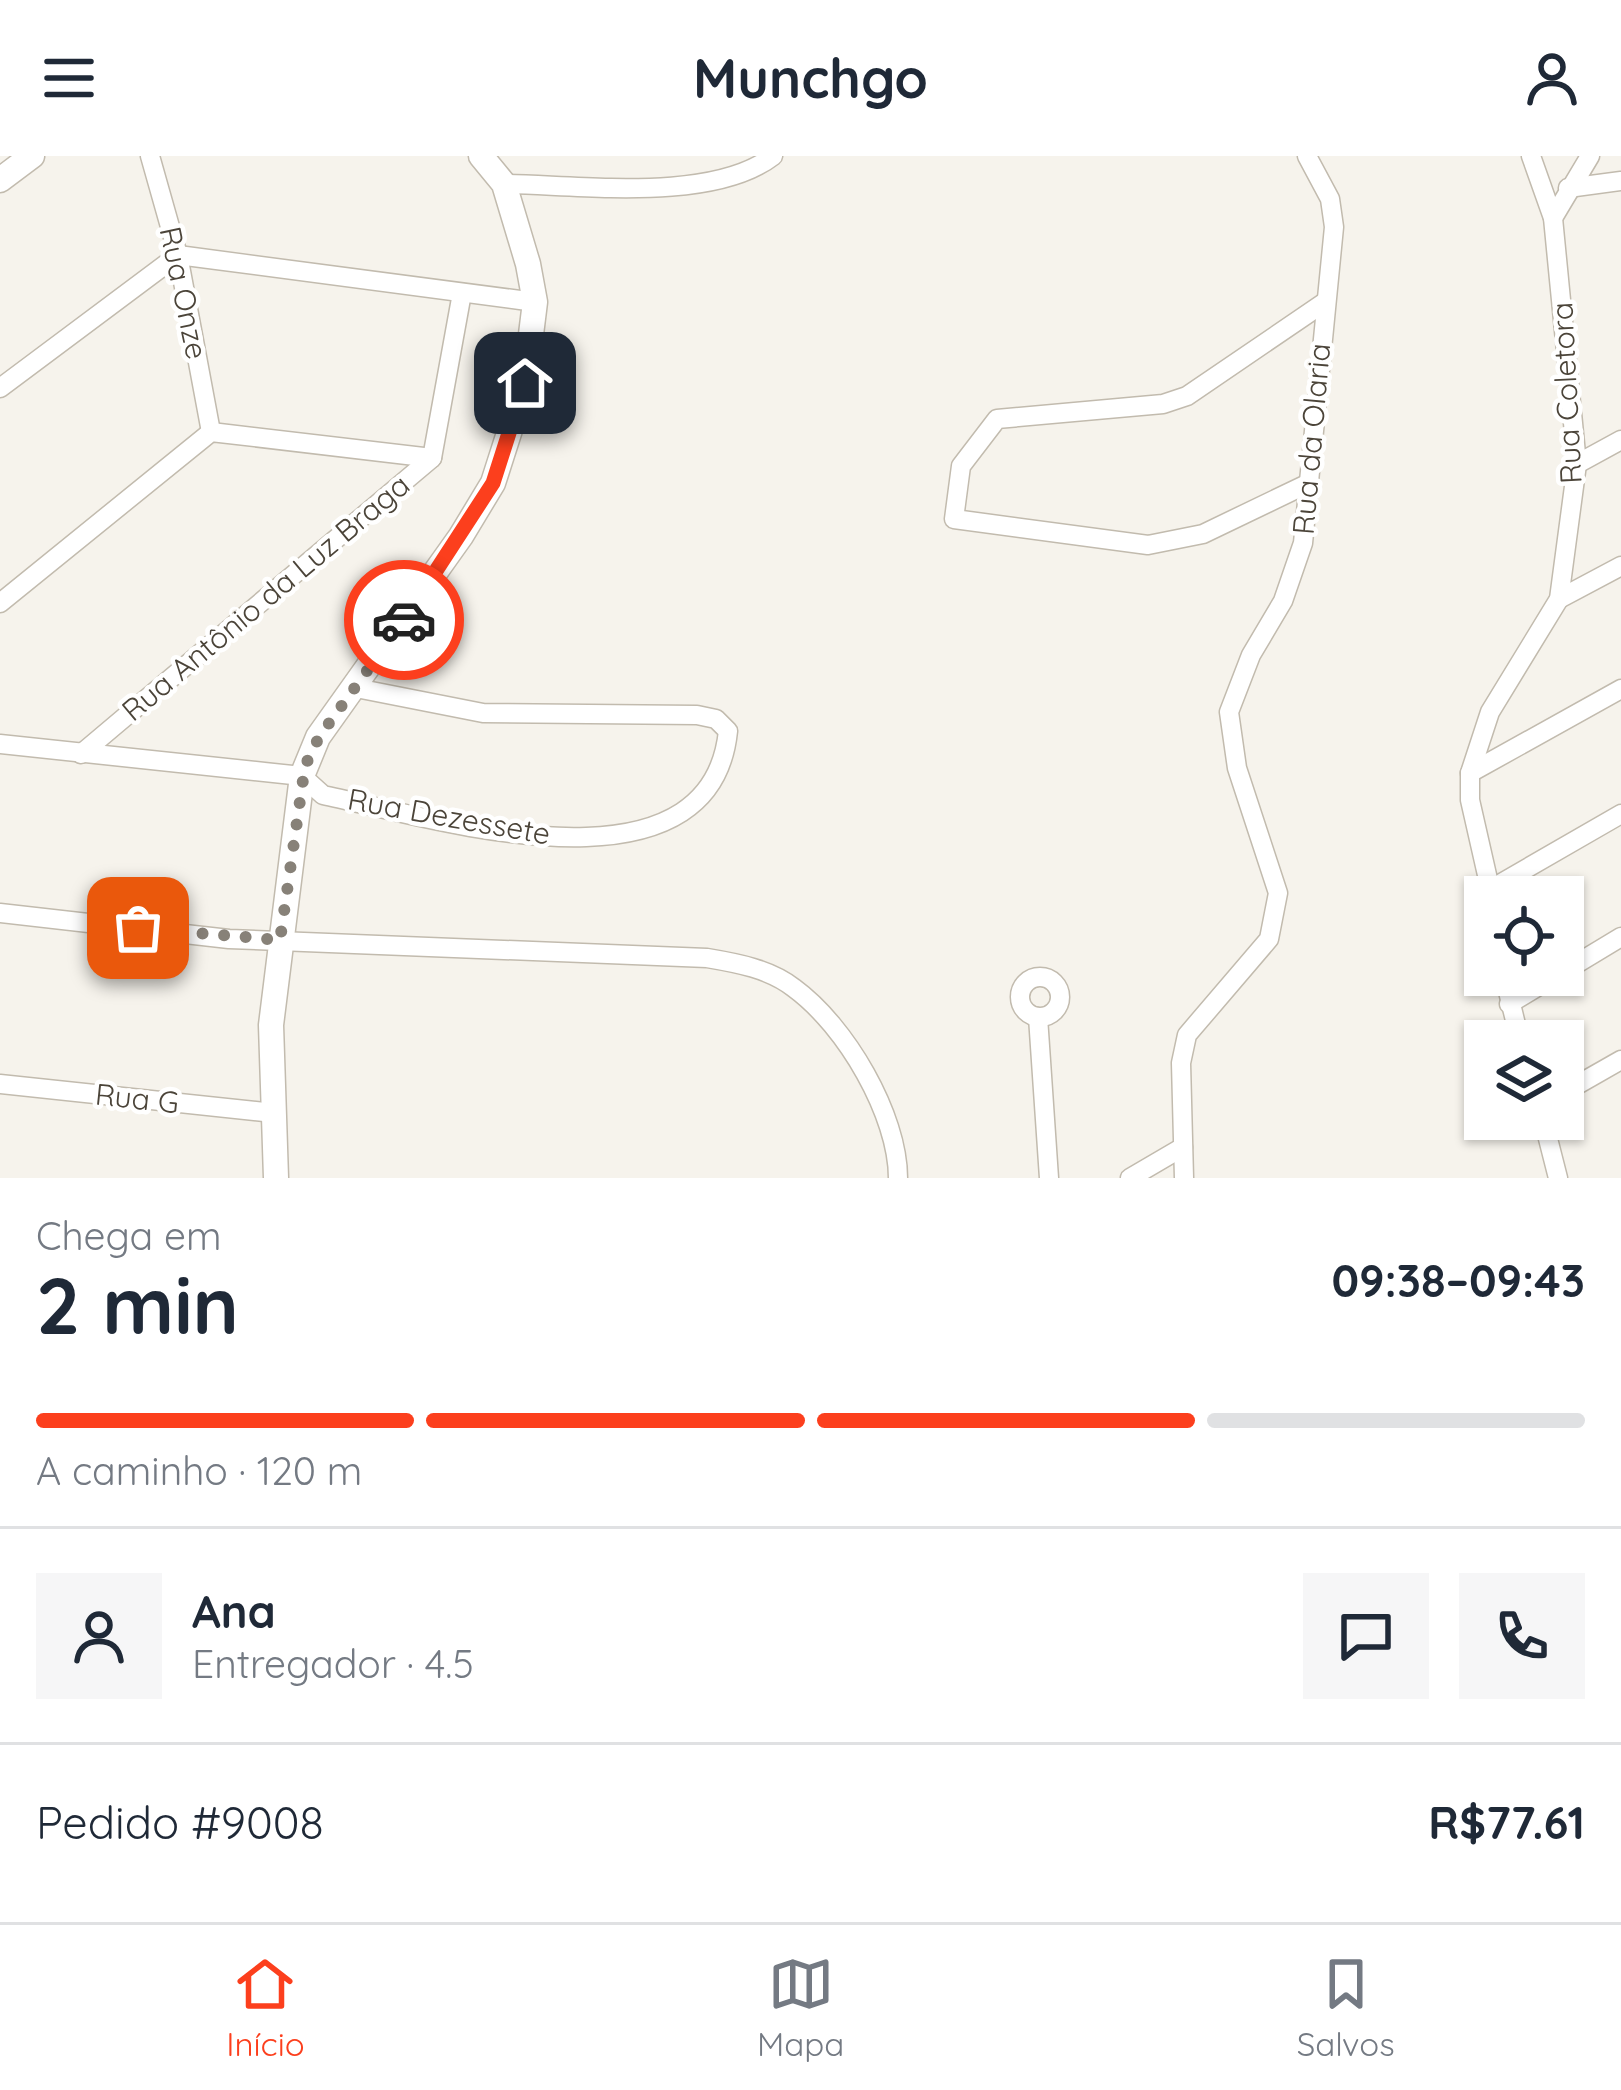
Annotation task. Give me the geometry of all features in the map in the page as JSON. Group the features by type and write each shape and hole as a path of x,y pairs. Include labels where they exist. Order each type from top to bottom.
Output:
{"street":[{"path":"0,180 32,156"},
{"name":"Rua Onze","path":"150,156 178,255 211,432"},
{"path":"277,1178 272,1024 302,776 319,737 493,483 525,383 535,302 523,236 504,184 481,156"},
{"path":"504,184 697,184 732,178 772,156"},
{"name":"Rua da Olaria","path":"1184,1178 1181,1063 1187,1035 1269,939 1276,914 1278,893 1237,768 1228,712 1251,655 1283,601 1303,544 1334,227 1325,186 1307,156"},
{"name":"Rua Coletora","path":"1488,876 1470,800 1470,773 1490,712 1559,599 1576,464 1553,218 1531,156"},
{"path":"1553,218 1590,156"},
{"path":"1568,188 1621,182"},
{"path":"0,388 178,255 535,302"},
{"name":"Rua Antônio da Luz Braga","path":"81,754 432,458 462,293"},
{"path":"1309,483 1203,534 1148,545 954,519 961,466 998,419 1163,404 1187,396 1324,302"},
{"path":"0,602 211,432 432,458"},
{"path":"1576,464 1621,440"},
{"path":"1559,599 1621,566"},
{"name":"Rua Dezessete","path":"302,776 323,794 493,830 557,837 655,829 688,806 726,749 728,731 716,719 697,715 483,713 356,688"},
{"path":"1470,773 1621,689"},
{"path":"0,745 302,776"},
{"path":"1520,876 1621,814"},
{"path":"0,913 280,940 745,964 795,988 846,1047 886,1108 896,1137 898,1178"},
{"path":"1584,959 1621,937"},
{"path":"1508,996 1514,1020"},
{"path":"1509,1004 1522,996"},
{"path":"1038,1017 1049,1178"},
{"path":"1584,1081 1621,1060"},
{"name":"Rua G","path":"0,1084 274,1113"},
{"path":"1548,1140 1558,1178"},
{"path":"1130,1178 1183,1147"}],"way so far":[{"path":"138,928 280,940 305,766 319,737 404,620"}],"route":[{"path":"404,620 493,483 525,383"}]}
